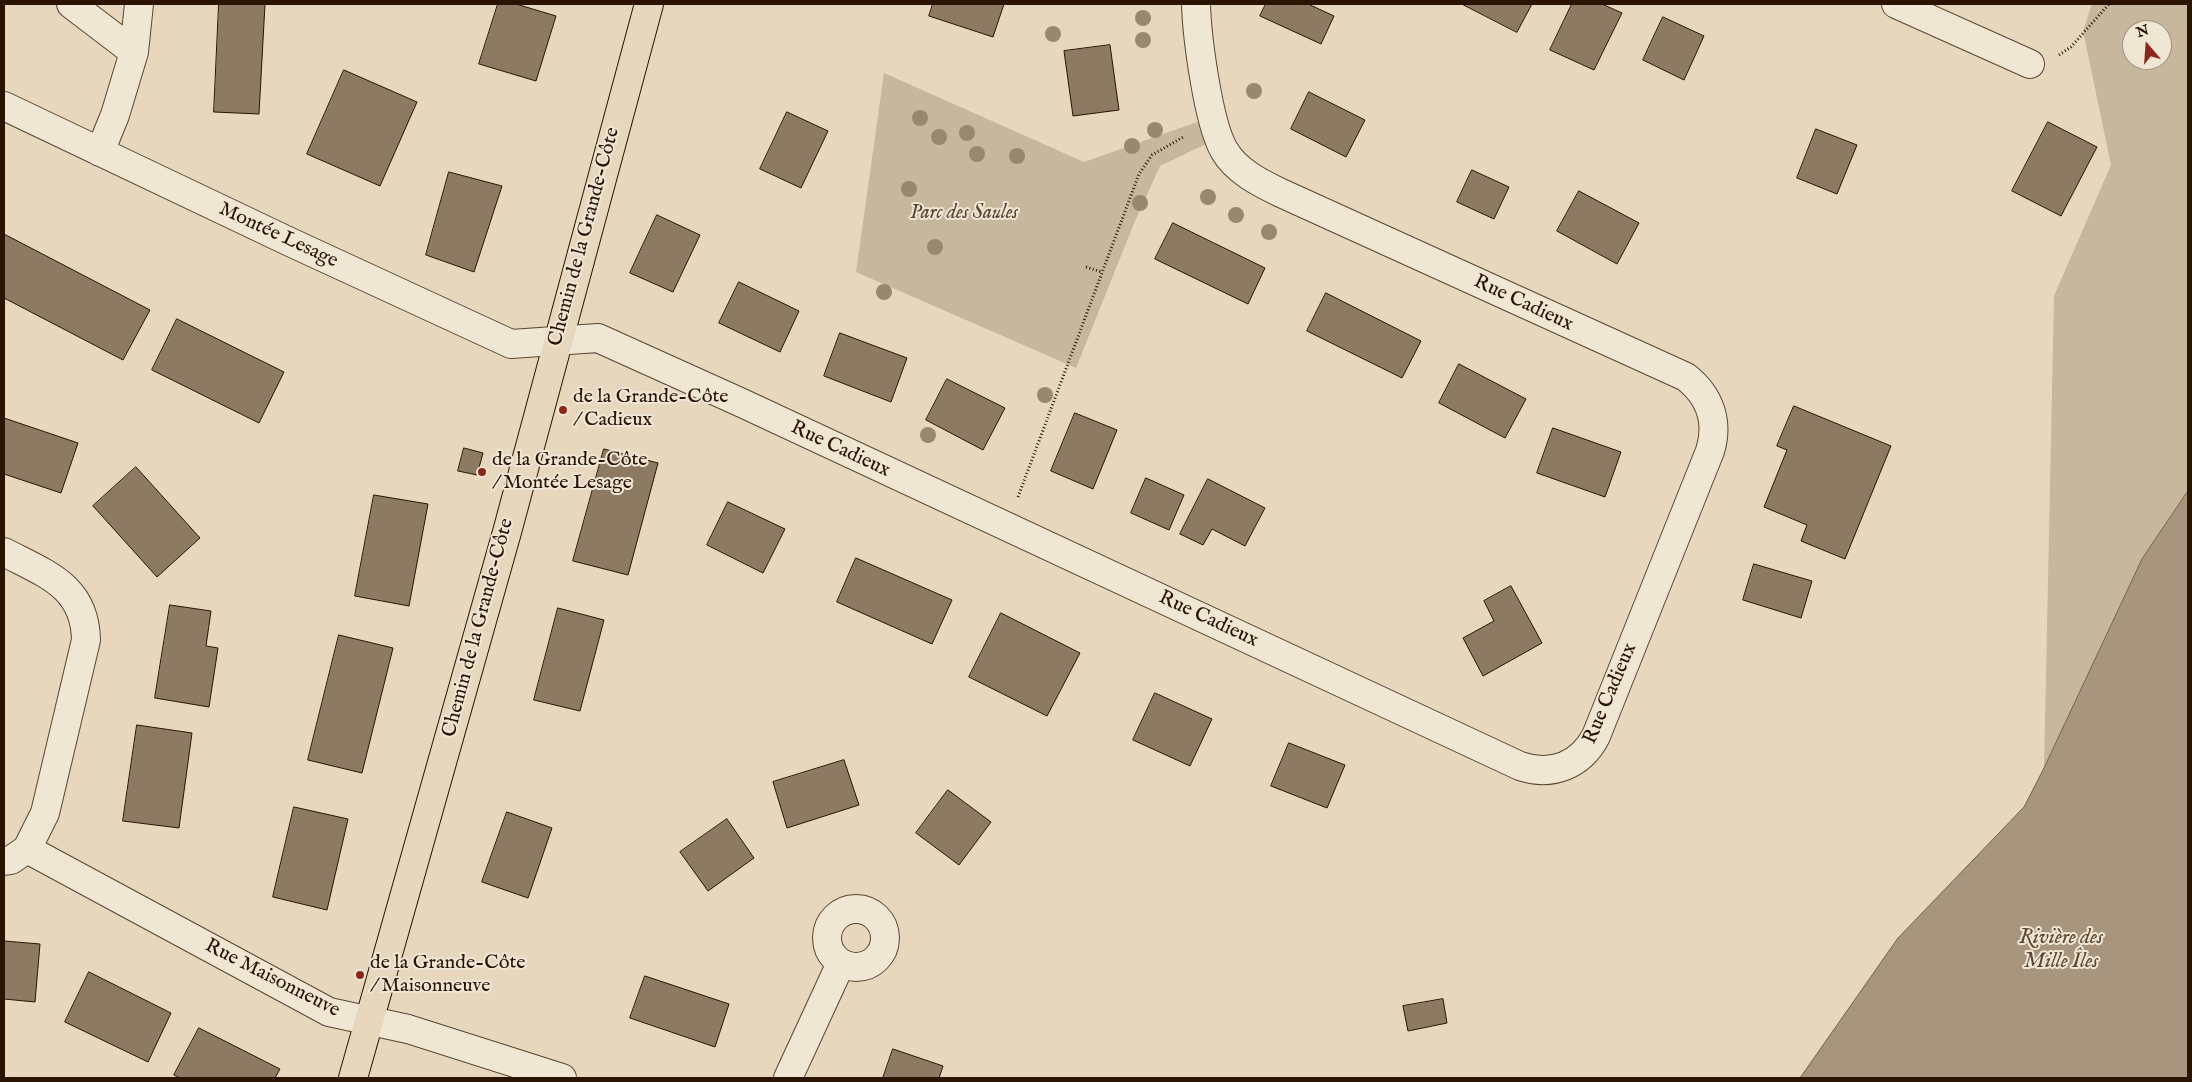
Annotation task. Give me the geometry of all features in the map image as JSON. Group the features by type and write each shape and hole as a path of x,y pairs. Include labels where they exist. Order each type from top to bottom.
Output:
{"main road":[{"name":"Chemin de la Grande-Côte","path":"353,1078 502,550 649,4"}],"street":[{"path":"71,4 134,52"},
{"path":"100,152 115,114 134,52 139,4"},
{"name":"Rue Cadieux","path":"557,340 598,338 733,399 1520,766 1530,769 1550,770 1569,765 1585,753 1596,736 1710,451 1713,441 1713,420 1707,400 1694,384 1680,374 1591,336 1316,210 1249,176 1230,158 1219,137 1206,82 1196,4"},
{"path":"1896,4 2030,64"},
{"name":"Montée Lesage","path":"4,106 290,242 511,344 557,340"},
{"name":"Rue Maisonneuve","path":"4,552 51,577 68,590 80,608 86,629 84,651 45,813 15,855 328,1012 408,1029 562,1078"},
{"path":"788,1078 841,964"}],"path":[{"path":"2030,64 2054,58 2071,47 2109,4"},
{"path":"1016,503 1139,174 1145,164 1163,147 1186,135"},
{"path":"1086,267 1102,272"}],"green space":[{"path":"2092,4 2188,4 2188,491 2142,559 2044,768 2054,296 2111,165 2083,31"},
{"name":"Parc des Saules","path":"884,73 1084,162 1200,121 1206,144 1160,166 1135,221 1076,368 856,272"}],"water":[{"name":"Rivière des Mille Îles","path":"2188,491 2188,1078 1800,1078 1898,938 2024,807 2142,559"}],"building":[{"path":"219,4 265,4 259,114 214,112"},
{"path":"498,4 516,4 556,16 536,81 479,64"},
{"path":"933,4 1004,4 993,37 929,16"},
{"path":"1266,4 1308,4 1334,16 1321,44 1260,16"},
{"path":"1462,4 1532,4 1517,32"},
{"path":"1572,4 1602,4 1622,13 1594,70 1550,50"},
{"path":"1663,17 1704,36 1684,80 1643,60"},
{"path":"1110,45 1119,110 1073,116 1064,51"},
{"path":"344,70 417,102 380,186 307,154"},
{"path":"1309,92 1365,120 1346,157 1291,129"},
{"path":"787,112 828,131 801,188 760,169"},
{"path":"2048,122 2097,147 2061,216 2012,191"},
{"path":"1816,129 1857,145 1837,194 1797,178"},
{"path":"1472,170 1509,187 1494,219 1457,202"},
{"path":"449,172 502,186 474,272 426,255"},
{"path":"1579,191 1639,223 1617,264 1557,231"},
{"path":"657,215 700,235 673,292 630,273"},
{"path":"1173,223 1265,268 1248,304 1155,259"},
{"path":"4,234 150,310 123,360 4,298"},
{"path":"739,282 799,311 780,352 719,323"},
{"path":"1326,293 1421,341 1402,378 1307,331"},
{"path":"177,319 284,372 259,423 152,370"},
{"path":"840,333 907,358 891,402 824,376"},
{"path":"1459,364 1526,399 1505,438 1439,403"},
{"path":"947,379 1005,408 983,450 926,420"},
{"path":"1794,406 1891,446 1845,559 1801,541 1807,525 1764,507 1787,450 1777,446"},
{"path":"1075,413 1117,430 1093,489 1051,471"},
{"path":"4,418 78,443 61,493 4,474"},
{"path":"1553,428 1621,452 1605,497 1537,473"},
{"path":"464,448 483,453 477,475 458,471"},
{"path":"604,449 658,463 628,575 573,561"},
{"path":"136,467 200,538 157,577 93,506"},
{"path":"1146,478 1184,495 1169,530 1131,513"},
{"path":"1208,479 1265,508 1245,546 1212,529 1203,545 1180,534"},
{"path":"374,495 428,504 409,606 355,596"},
{"path":"728,502 785,529 763,573 707,545"},
{"path":"856,558 952,600 932,644 837,602"},
{"path":"1754,564 1812,581 1801,618 1743,600"},
{"path":"1511,586 1542,643 1483,676 1463,638 1494,621 1484,601"},
{"path":"170,605 211,611 206,646 218,648 209,707 155,698"},
{"path":"558,608 604,620 580,711 534,700"},
{"path":"1001,613 1080,653 1047,716 969,677"},
{"path":"339,635 393,648 362,773 308,760"},
{"path":"1155,693 1212,719 1190,766 1133,740"},
{"path":"137,725 192,733 179,828 123,821"},
{"path":"1289,743 1345,765 1327,808 1271,786"},
{"path":"844,760 859,805 787,828 773,782"},
{"path":"948,790 991,822 959,865 916,833"},
{"path":"294,807 348,819 327,910 273,897"},
{"path":"507,812 552,828 528,898 482,882"},
{"path":"727,819 754,858 708,891 680,852"},
{"path":"4,941 40,944 35,1002 4,999"},
{"path":"89,972 171,1013 148,1062 65,1022"},
{"path":"645,976 729,1004 715,1047 630,1018"},
{"path":"1443,999 1447,1023 1408,1031 1403,1006"},
{"path":"199,1028 280,1069 275,1078 180,1078 174,1075"},
{"path":"893,1049 943,1066 939,1078 883,1078"}],"place":[{"name":"de la Grande-Côte / Cadieux","path":"563,410"},
{"name":"de la Grande-Côte / Montée Lesage","path":"482,472"},
{"name":"de la Grande-Côte / Maisonneuve","path":"360,975"}]}
